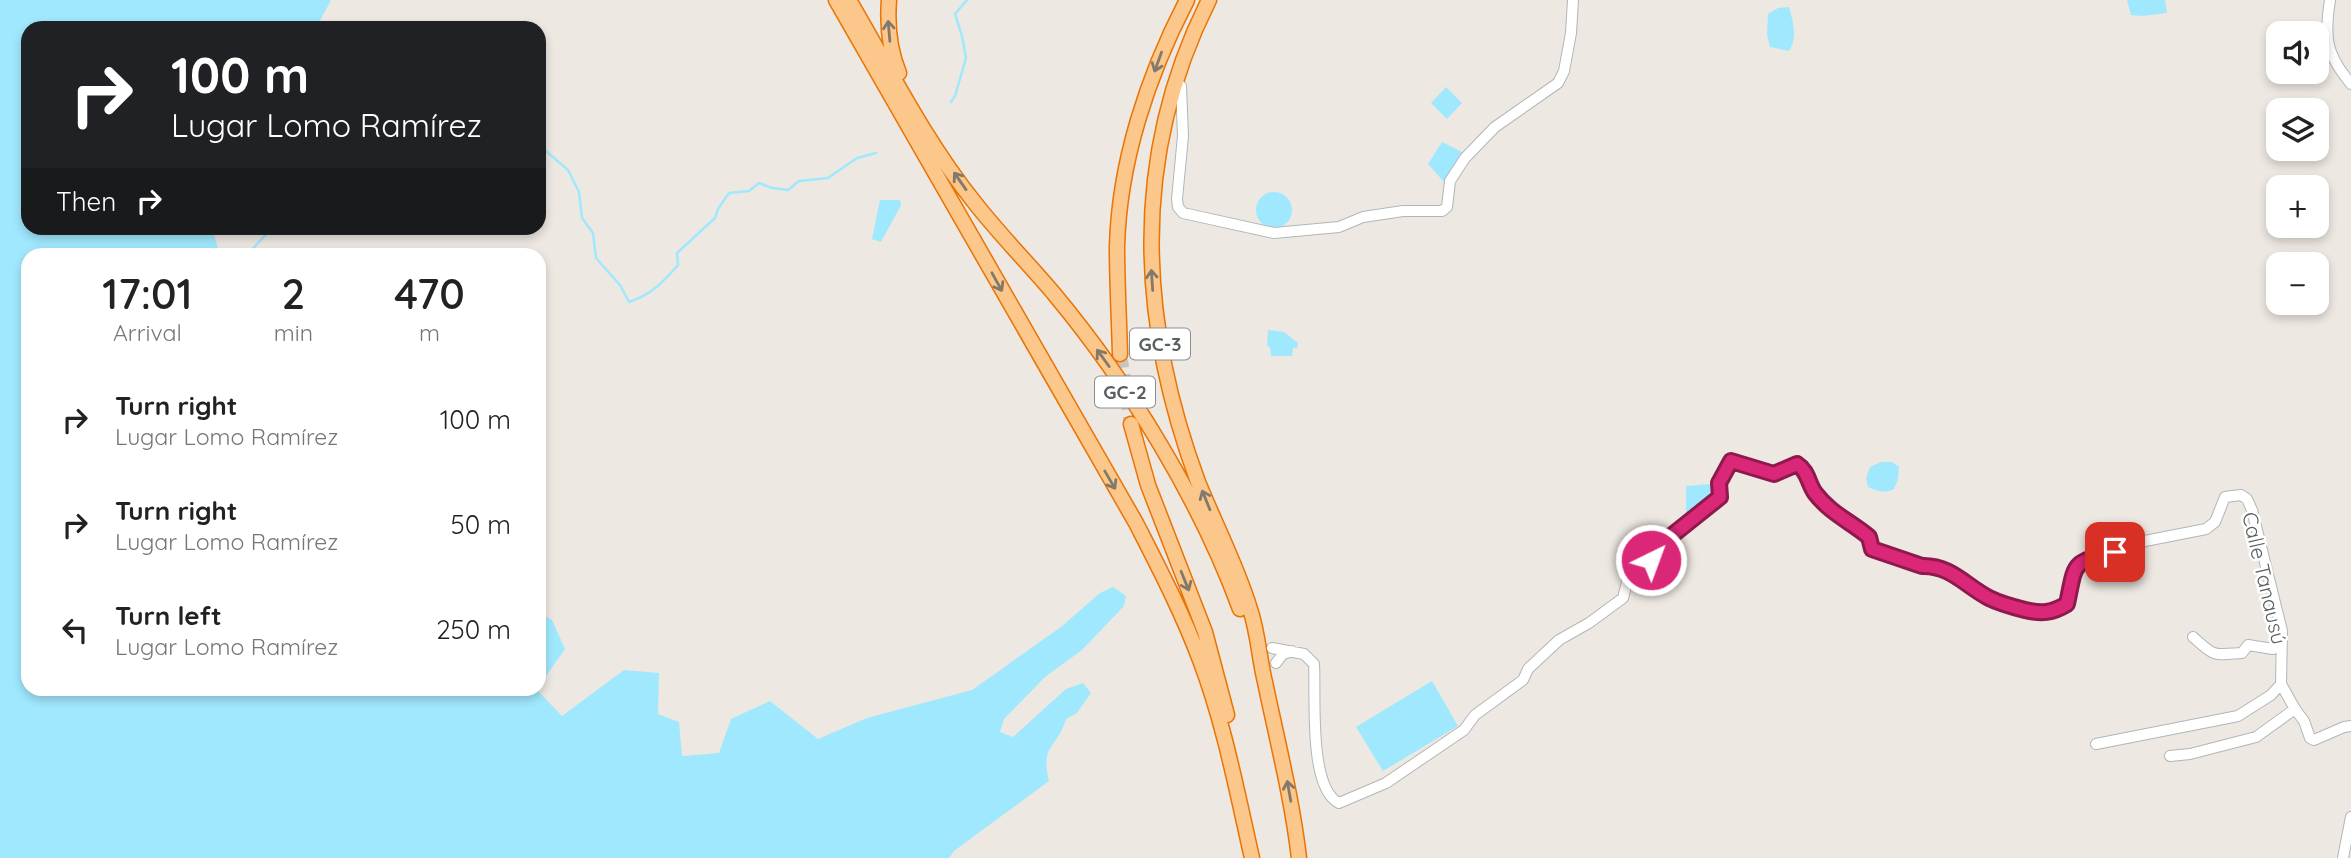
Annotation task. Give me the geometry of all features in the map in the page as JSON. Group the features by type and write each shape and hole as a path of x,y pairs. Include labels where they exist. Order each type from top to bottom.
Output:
{"highway":[{"path":"828,0 874,79 904,107"},
{"name":"GC-2","path":"836,0 904,107 930,138 974,202 1056,296 1106,363 1170,460 1239,606 1264,680 1288,783 1299,858"},
{"name":"GC-2","path":"849,0 1031,343 1136,523 1166,580 1215,704 1252,858"},
{"path":"889,0 887,26 904,107"},
{"name":"GC-3","path":"1120,354 1117,245 1126,174 1145,100 1161,54 1187,0"},
{"name":"GC-3","path":"1209,0 1180,68 1162,130 1153,186 1150,249 1154,312 1172,402 1198,480 1251,610 1264,680"},
{"path":"1170,127 1181,86 1217,0"},
{"path":"1131,424 1148,485 1205,632 1226,708 1238,796"}],"street":[{"path":"1181,86 1183,136 1177,199 1178,207 1183,213 1274,233 1339,227 1363,217 1403,211 1442,211 1447,207 1450,181 1465,158 1495,127 1558,83 1564,71 1571,33 1573,0"},
{"path":"2330,0 2328,45 2334,64 2351,84"},
{"path":"1170,127 1179,128 1183,136"},
{"name":"Calle Tanausú","path":"1292,651 1304,654 1314,664 1314,729 1317,757 1326,790 1332,799 1339,803 1354,798 1386,783 1464,730 1475,715 1523,680 1528,669 1559,640 1589,623 1623,598 1627,582 1651,560 1670,537 1720,497 1719,483 1731,461 1774,474 1797,464 1804,469 1815,492 1842,520 1869,537 1872,549 1922,566 1930,565 1950,571 1988,598 2008,607 2042,614 2067,604 2075,566 2082,559 2145,541 2206,529 2214,522 2225,497 2241,495 2248,499 2252,510 2282,638 2281,684"},
{"path":"2193,637 2211,654 2219,655 2242,653 2248,645 2273,649 2282,638"},
{"path":"1272,648 1292,651"},
{"path":"1276,663 1283,654 1292,651"},
{"path":"2096,744 2238,716 2256,706 2281,684 2304,721 2310,738 2314,740 2351,726"},
{"path":"2170,756 2190,754 2256,737 2295,709"},
{"path":"2343,858 2351,817"}],"water":[{"path":"0,0 331,0 320,21 21,21 21,235 214,235 218,248 21,248 21,696 543,696 562,716 624,670 659,673 658,714 679,722 682,756 719,753 731,719 770,701 818,739 867,718 972,690 1061,627 1100,593 1113,587 1126,596 1124,606 1082,650 1045,677 1004,719 1000,732 1013,737 1066,689 1083,683 1091,693 1077,713 1066,719 1048,753 1049,781 954,851 949,858 0,858"},
{"path":"2127,0 2165,0 2167,13 2131,15"},
{"path":"1789,7 1794,29 1792,46 1789,51 1770,47 1767,35 1768,14 1778,8"},
{"path":"1446,87 1462,103 1447,119 1431,103"},
{"path":"1442,142 1464,153 1444,182 1428,164"},
{"path":"1274,192 1287,197 1292,210 1287,223 1274,228 1261,223 1256,210 1261,197"},
{"path":"880,200 900,200 901,205 881,242 872,239"},
{"path":"1268,330 1284,332 1298,343 1297,348 1293,348 1292,356 1271,356 1270,347 1267,346"},
{"path":"1881,462 1892,462 1899,467 1898,479 1891,491 1868,487 1866,478 1870,467"},
{"path":"1711,484 1713,496 1686,516 1686,486"},
{"path":"546,617 552,620 565,649 546,676"},
{"path":"1432,681 1458,726 1383,771 1356,727"}],"waterway":[{"path":"951,102 966,58 955,14 967,0"},
{"path":"546,151 568,170 579,192 582,218 593,233 596,258 620,285 629,302 650,292 678,265 677,253 715,218 729,193 749,191 759,183 788,190 799,181 828,178 857,158 876,153"},
{"path":"253,248 266,235"}],"tunnel":[{"path":"1120,354 1131,424"}],"route":[{"path":"1651,560 1670,537 1720,497 1719,483 1731,461 1774,474 1797,464 1804,469 1815,492 1828,506 1842,520 1869,537 1872,549 1922,566 1930,565 1950,571 1988,598 2008,607 2042,614 2057,610 2067,604 2075,566 2082,559 2115,552"}]}
